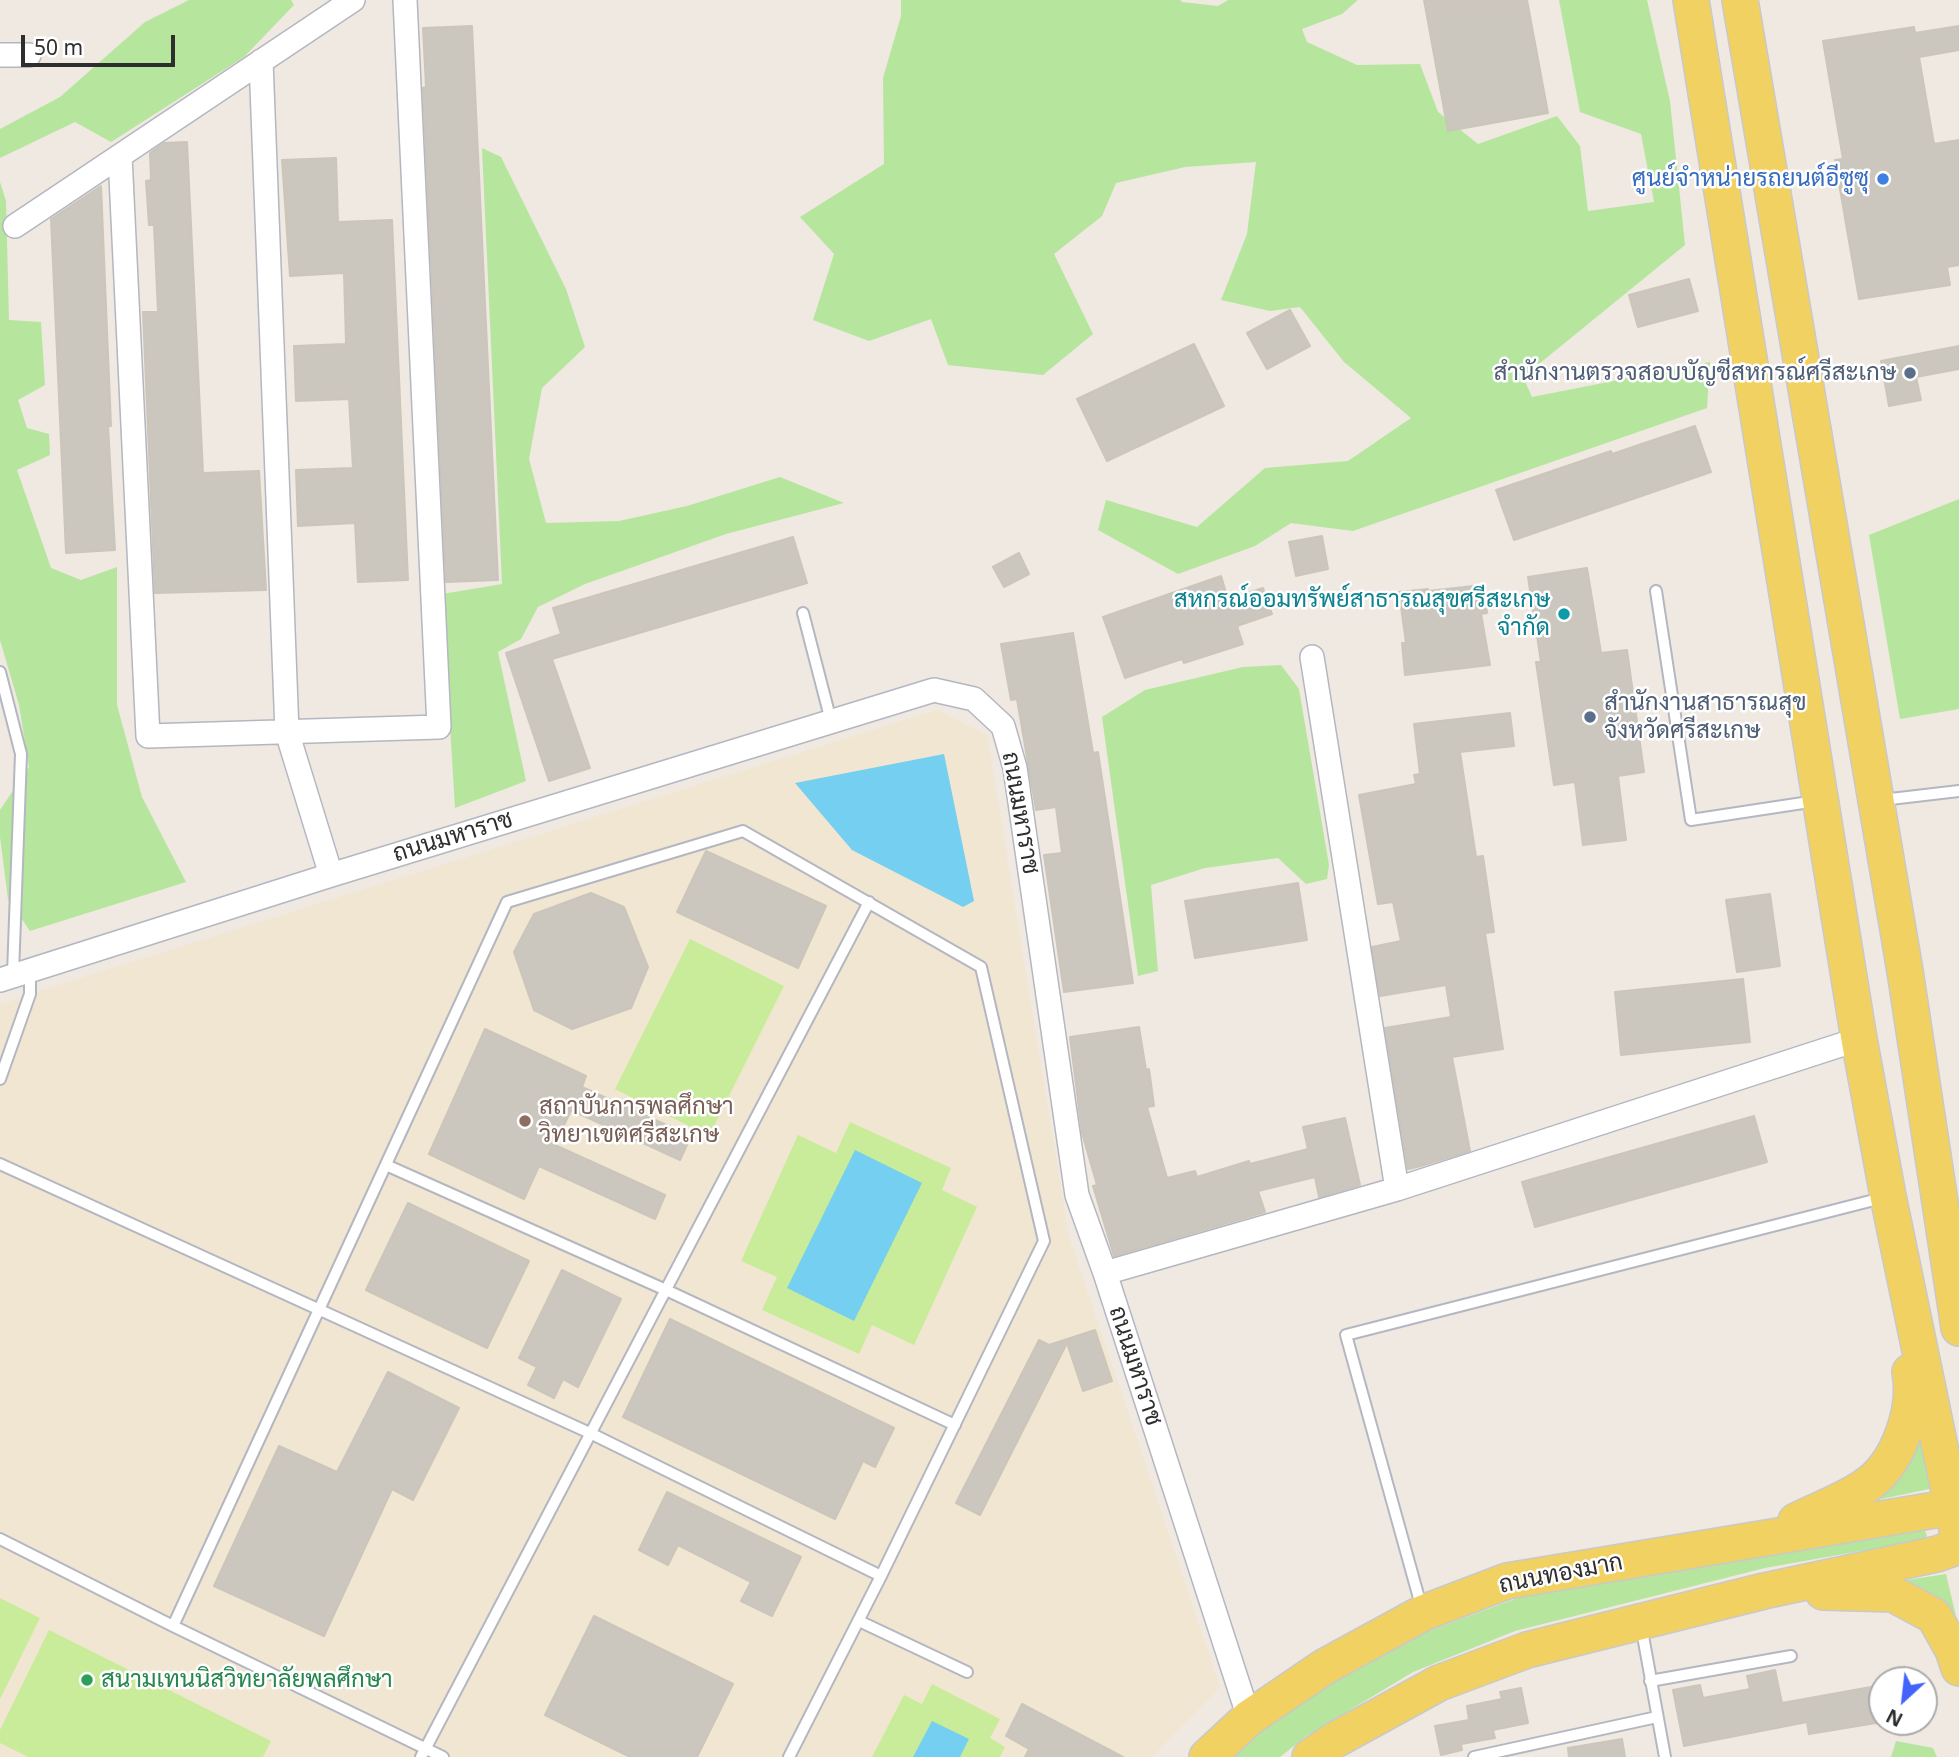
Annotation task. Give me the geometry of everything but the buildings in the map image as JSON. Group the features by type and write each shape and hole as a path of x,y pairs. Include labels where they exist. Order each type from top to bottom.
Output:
{"main road":[{"path":"1691,0 1859,1039 1888,1196 1957,1517"},
{"path":"1740,0 1877,801 1958,1322"},
{"path":"1761,1538 1866,1486 1887,1465 1900,1442 1909,1419 1911,1379 1894,1291 1896,1235"},
{"name":"ถนนทองมาก","path":"1207,1757 1249,1718 1324,1667 1423,1613 1507,1581 1761,1538 1957,1517"},
{"path":"1310,1757 1335,1740 1438,1683 1527,1650 1764,1591 1937,1554 1959,1546"},
{"path":"1764,1591 1894,1594 1934,1616 1953,1650 1959,1668"}],"street":[{"path":"15,226 353,0"},
{"path":"120,156 148,736 439,727 405,0"},
{"path":"0,55 29,55"},
{"path":"261,61 287,732 331,875"},
{"path":"1311,657 1397,1189"},
{"name":"ถนนมหาราช","path":"14,975 934,690 974,699 1003,726 1015,768 1077,1195 1105,1273 1249,1718"},
{"path":"1105,1273 1397,1189 1859,1039"}],"lane":[{"path":"1656,591 1691,820 1821,800"},
{"path":"803,613 831,721"},
{"path":"0,672 21,754 14,975 30,994 0,1079"},
{"path":"1877,801 1959,790"},
{"path":"173,1626 507,902 743,831 981,967 1044,1241 859,1621 789,1757"},
{"path":"423,1753 869,902"},
{"path":"0,1164 592,1434 881,1576"},
{"path":"386,1165 666,1290 955,1424"},
{"path":"1423,1613 1346,1335 1888,1196"},
{"path":"0,1539 423,1753 443,1757"},
{"path":"859,1621 967,1672"},
{"path":"1640,1622 1665,1757"},
{"path":"1650,1681 1791,1656"},
{"path":"1474,1757 1657,1717"}],"shaded area":[{"name":"สถาบันการพลศึกษา วิทยาเขตศรีสะเกษ","path":"937,710 987,735 1069,1237 1220,1687 1152,1757 0,1757 0,1005"}],"green space":[{"path":"189,0 291,0 294,5 244,57 111,142 75,122 0,158 0,129 60,97 145,22"},
{"path":"901,0 1180,0 1218,6 1228,0 1358,0 1342,14 1302,29 1307,42 1357,65 1420,64 1438,112 1478,144 1557,116 1580,146 1588,211 1654,202 1641,134 1580,112 1559,0 1647,0 1670,101 1685,245 1523,377 1532,397 1710,362 1707,408 1353,531 1291,523 1255,546 1178,574 1098,530 1106,500 1197,527 1265,468 1348,461 1411,418 1344,362 1300,307 1270,311 1221,300 1247,234 1256,162 1185,167 1116,183 1102,216 1054,254 1093,334 1043,375 948,365 931,319 869,341 813,320 834,254 800,217 884,164 883,78 901,16"},
{"path":"482,148 501,157 566,289 585,347 542,388 529,459 546,523 619,521 687,506 780,477 844,503 726,534 585,584 538,607 521,639 498,652 526,781 455,808 442,594 502,584"},
{"path":"0,182 6,201 9,320 41,322 45,385 18,400 27,428 49,434 50,455 17,470 51,568 81,580 117,567 117,705 142,797 186,882 30,931 8,899 0,837 0,810 29,767 19,705 0,640"},
{"path":"1959,499 1959,709 1900,719 1869,535"},
{"path":"1281,665 1299,689 1329,865 1327,879 1306,884 1278,858 1205,868 1151,885 1158,971 1138,976 1102,717 1145,690 1243,667"},
{"path":"690,939 784,986 709,1136 615,1089"},
{"path":"850,1122 951,1168 942,1190 977,1207 914,1345 872,1325 859,1354 762,1310 777,1277 741,1261 798,1135 836,1153"},
{"path":"1922,1429 1934,1488 1872,1501"},
{"path":"1920,1529 1925,1531 1927,1536 1923,1540 1765,1568 1515,1631 1413,1672 1305,1737 1280,1757 1230,1757 1254,1735 1342,1677 1426,1632 1520,1597 1618,1574"},
{"path":"1946,1574 1959,1629 1900,1581"},
{"path":"0,1598 40,1618 0,1699"},
{"name":"สนามเทนนิสวิทยาลัยพลศึกษา","path":"49,1630 271,1741 263,1757 28,1757 0,1743 0,1730"},
{"path":"932,1684 1000,1719 990,1738 1005,1747 1000,1757 872,1757 904,1695 922,1704"},
{"path":"1896,1741 1933,1748 1937,1757 1891,1757"}],"water":[{"path":"944,754 974,901 963,907 852,850 795,783"},
{"path":"855,1150 922,1183 854,1321 787,1288"},
{"path":"932,1721 969,1739 960,1757 913,1757"}],"place":[{"name":"ศูนย์จำหน่ายรถยนต์อีซูซุ","path":"1883,179"},
{"name":"สำนักงานตรวจสอบบัญชีสหกรณ์ศรีสะเกษ","path":"1910,373"},
{"name":"สหกรณ์ออมทรัพย์สาธารณสุขศรีสะเกษ จำกัด","path":"1564,614"},
{"name":"สำนักงานสาธารณสุข จังหวัดศรีสะเกษ","path":"1590,717"},
{"name":"สถาบันการพลศึกษา วิทยาเขตศรีสะเกษ","path":"525,1121"},
{"name":"สนามเทนนิสวิทยาลัยพลศึกษา","path":"87,1680"}]}
